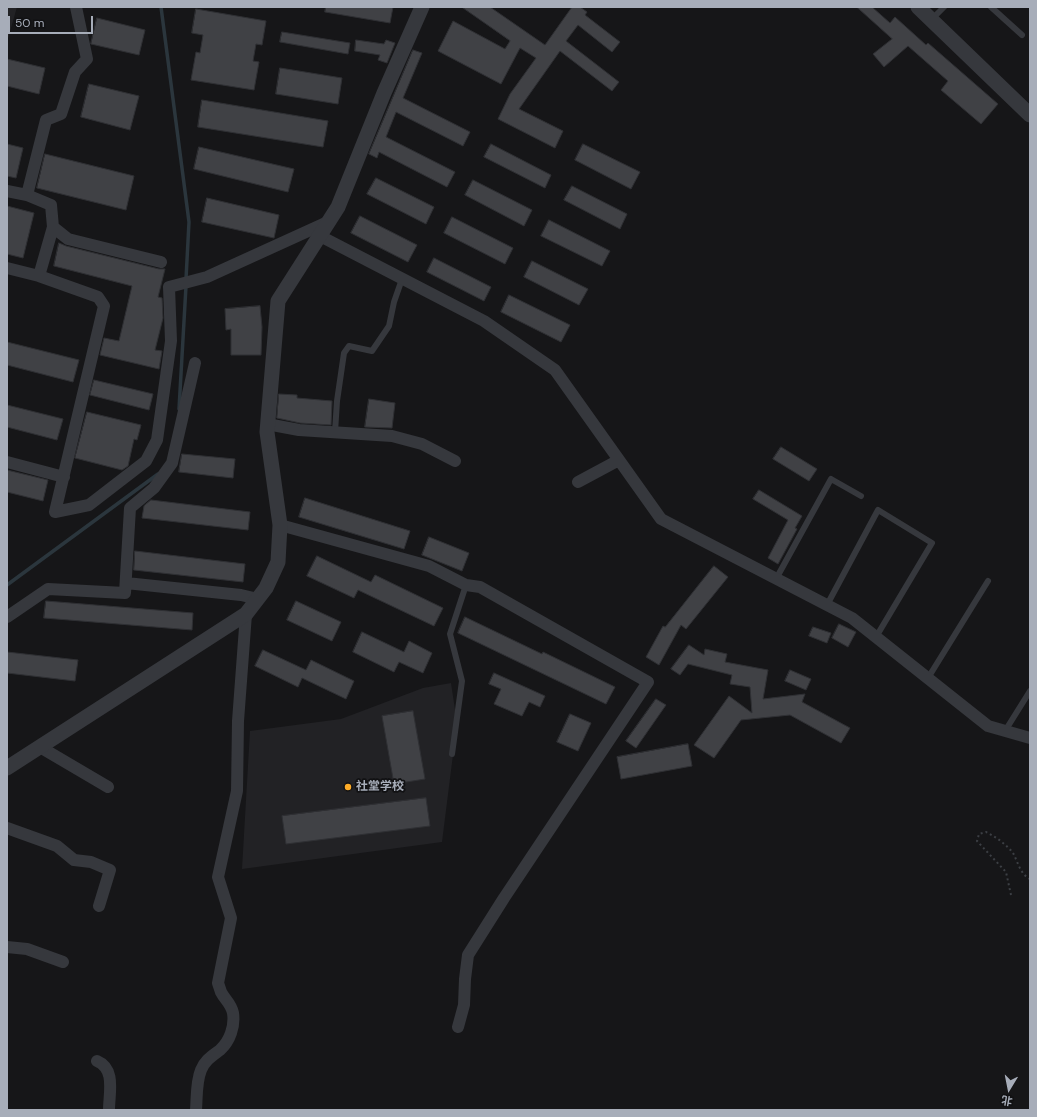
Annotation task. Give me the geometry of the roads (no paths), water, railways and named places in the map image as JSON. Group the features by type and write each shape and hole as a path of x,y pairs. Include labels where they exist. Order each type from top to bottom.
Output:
{"street":[{"path":"27,194 46,120 61,114 75,72 86,59 76,7"},
{"path":"7,768 246,614 266,588 278,562 280,525 267,432 278,301 338,207 384,93 422,7"},
{"path":"918,7 1030,115"},
{"path":"7,191 27,194 51,205 53,227 39,276"},
{"path":"7,268 39,276 98,296 104,306 55,512 89,504 146,461 158,440 171,341 170,287 207,277 330,220"},
{"path":"53,227 68,239 160,262"},
{"path":"320,236 484,321 555,370 661,519 852,618 988,726 1030,738"},
{"path":"7,618 48,589 125,593 130,508 154,488 172,463 195,363"},
{"path":"267,424 299,430 392,436 422,444 455,461"},
{"path":"578,482 619,460"},
{"path":"7,462 64,476"},
{"path":"280,525 429,566 466,585 480,588 648,682 504,898 468,955 464,1005 458,1027"},
{"path":"126,583 241,595 258,599"},
{"path":"196,1110 201,1070 208,1058 224,1045 233,1026 232,1012 226,998 221,992 218,983 231,918 218,877 237,791 238,721 246,614"},
{"path":"40,747 108,787"},
{"path":"7,828 57,846 74,860 91,862 110,870 99,906"},
{"path":"7,947 27,949 63,962"},
{"path":"97,1060 106,1066 110,1075 109,1110"}],"lane":[{"path":"931,20 944,7"},
{"path":"991,7 1022,35"},
{"path":"335,432 337,401 344,353 348,346 372,351 390,326 394,302 402,279"},
{"path":"776,579 830,479 861,496"},
{"path":"826,605 878,510 932,543 876,637"},
{"path":"928,678 988,581"},
{"path":"452,754 462,681 450,634 466,585"},
{"path":"1006,731 1030,691"}],"waterway":[{"path":"161,7 189,222 186,279"},
{"path":"179,409 186,286"},
{"path":"7,585 158,474"}],"place":[{"name":"社堂学校","path":"348,787"}]}
